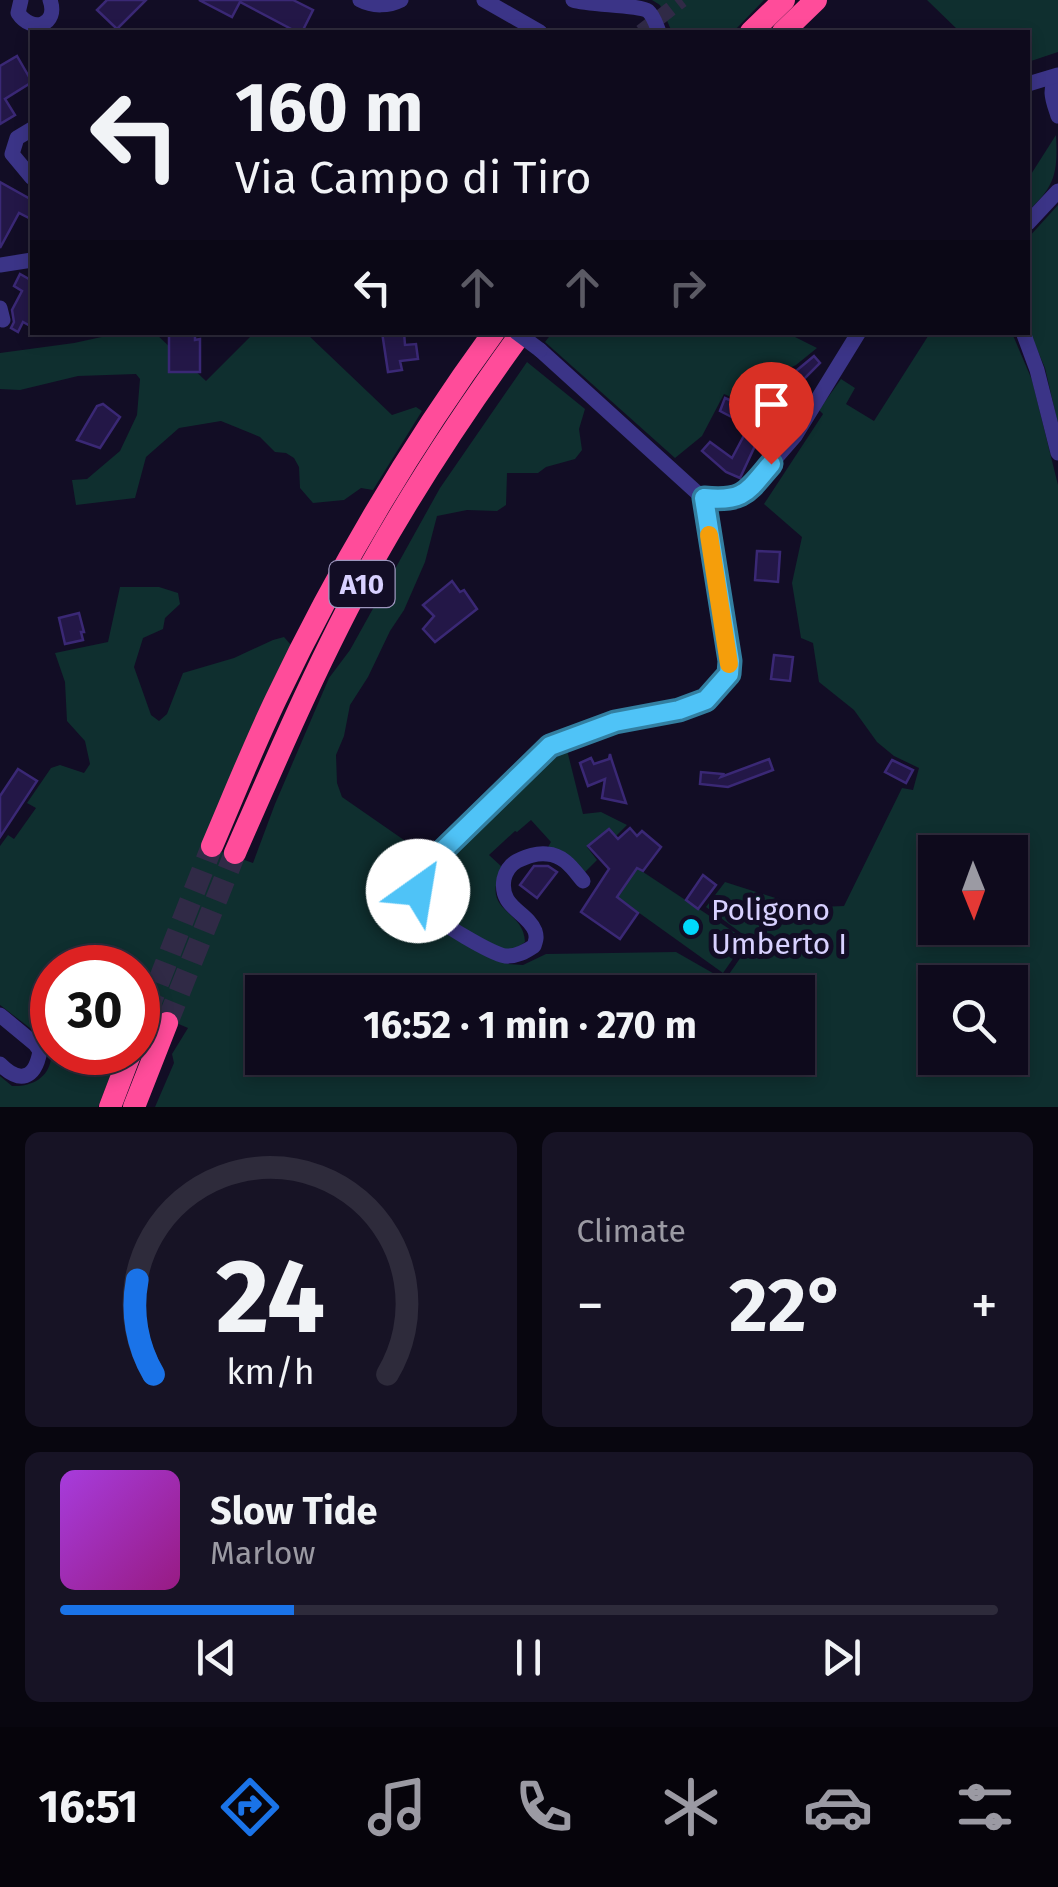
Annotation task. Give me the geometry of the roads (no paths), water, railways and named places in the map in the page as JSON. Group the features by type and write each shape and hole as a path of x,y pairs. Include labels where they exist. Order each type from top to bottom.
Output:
{"highway":[{"path":"754,30 784,0"},
{"path":"784,30 816,0"},
{"name":"A10","path":"212,846 276,699 366,527 492,335"},
{"name":"A10","path":"236,853 300,706 372,564 427,471 517,335"},
{"path":"110,1107 129,1075"},
{"path":"134,1107 139,1075"}],"street":[{"path":"19,1 18,13 24,22 48,28 53,8 50,0"},
{"path":"360,0 391,5 401,0"},
{"path":"484,0 520,27"},
{"path":"573,0 615,7 640,6 651,12 659,30"},
{"path":"1030,83 1057,76"},
{"path":"1057,76 1050,94 1058,116"},
{"path":"30,130 17,138 12,154 30,176"},
{"path":"1030,220 1058,191"},
{"path":"0,266 30,260"},
{"path":"522,335 704,498 726,501 747,492 795,436 857,335"},
{"path":"1024,335 1058,453"},
{"path":"583,882 564,859 551,854 532,854 511,864 504,877 504,894 532,927 536,938 534,946 511,956 498,954 444,924 426,908 418,891 432,861 550,746 615,722 679,710 706,700 729,674 704,498"},
{"path":"0,1015 40,1051 38,1064 21,1077 12,1076 0,1064"}],"tunnel":[{"path":"644,30 682,0"},
{"path":"160,978 212,846"},
{"path":"167,1023 235,853"}],"place":[{"name":"Poligono Umberto I","path":"691,927"}]}
